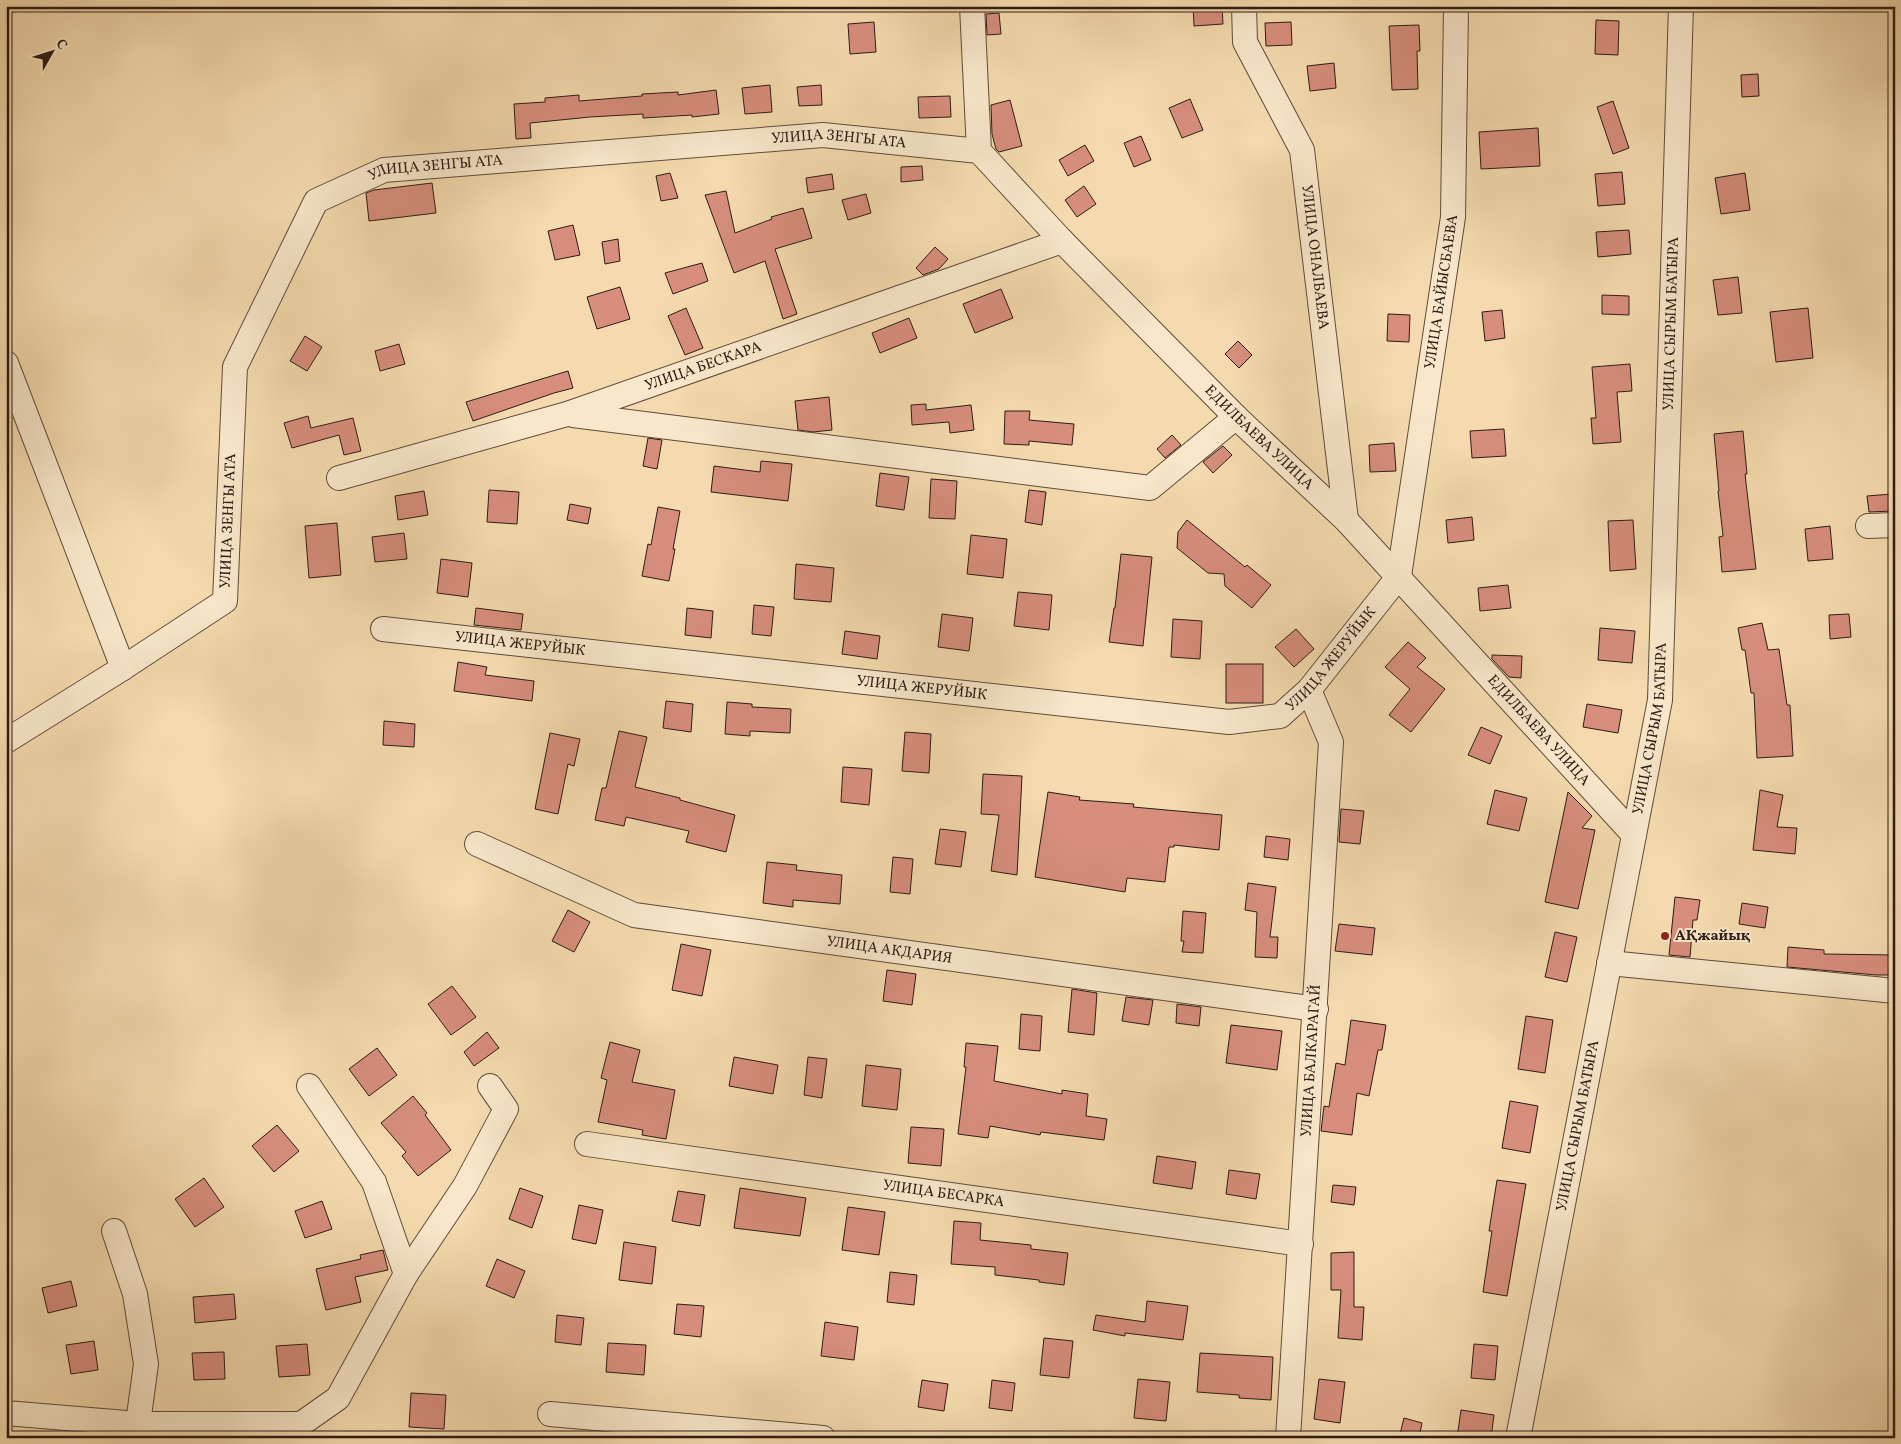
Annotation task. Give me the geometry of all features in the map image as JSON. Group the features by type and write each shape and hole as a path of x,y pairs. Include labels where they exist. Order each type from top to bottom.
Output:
{"street":[{"path":"972,6 979,151"},
{"name":"УЛИЦА ОНАЛБАЕВА","path":"1244,6 1245,42 1302,150 1346,520"},
{"name":"УЛИЦА БАЙЫСБАЕВА","path":"1399,576 1453,217 1456,6"},
{"name":"УЛИЦА СЫРЫМ БАТЫРА","path":"1518,1438 1660,700 1681,6"},
{"name":"УЛИЦА ЗЕНГЫ АТА","path":"124,668 225,601 235,367 316,201 384,170 823,135 979,151"},
{"name":"ЕДИЛБАЕВА УЛИЦА","path":"979,151 1062,241 1236,417 1346,520 1634,835"},
{"name":"УЛИЦА БЕСКАРА","path":"339,478 567,414 1062,241"},
{"path":"6,363 124,668 6,741"},
{"path":"567,414 1150,488 1236,417"},
{"path":"1868,526 1895,525"},
{"name":"УЛИЦА ЖЕРУЙЫК","path":"383,629 1229,722 1280,716 1309,690 1399,576"},
{"name":"УЛИЦА БАЛКАРАГАЙ","path":"1288,1438 1332,742 1309,690"},
{"name":"УЛИЦА АКДАРИЯ","path":"477,844 634,915 1316,1009"},
{"path":"1610,964 1895,990"},
{"path":"309,1086 374,1182 406,1274"},
{"path":"6,1413 137,1431 301,1424 338,1398 406,1274 464,1186 506,1109 490,1086"},
{"name":"УЛИЦА БЕСАРКА","path":"587,1144 1301,1244"},
{"path":"114,1231 135,1294 146,1364 137,1431"},
{"path":"550,1414 823,1438"}],"building":[{"path":"1193,6 1222,6 1223,24 1194,26"},
{"path":"999,13 1001,34 987,35 986,14"},
{"path":"1596,20 1619,21 1618,55 1595,54"},
{"path":"874,22 876,52 850,54 848,24"},
{"path":"1291,22 1292,45 1266,46 1265,23"},
{"path":"1419,25 1420,51 1417,51 1418,89 1392,90 1389,26"},
{"path":"1334,63 1336,88 1310,91 1307,66"},
{"path":"1758,74 1759,96 1742,97 1741,75"},
{"path":"770,85 772,112 745,114 742,88"},
{"path":"821,85 822,105 799,106 797,87"},
{"path":"716,90 719,114 692,117 692,115 643,118 643,114 530,123 531,138 516,139 514,104 545,102 545,98 579,95 579,101 642,96 642,94 678,92 678,95"},
{"path":"950,96 951,117 919,118 918,97"},
{"path":"1190,99 1203,130 1182,138 1169,108"},
{"path":"1010,100 1022,146 999,152 996,149 992,134 991,105"},
{"path":"1613,101 1629,148 1613,154 1597,107"},
{"path":"1538,128 1540,166 1481,169 1479,132"},
{"path":"1141,136 1151,160 1134,167 1124,143"},
{"path":"1085,145 1094,161 1068,176 1059,160"},
{"path":"922,166 923,180 901,182 901,167"},
{"path":"1622,172 1625,204 1598,206 1595,174"},
{"path":"670,173 678,198 661,201 656,176"},
{"path":"1745,173 1750,210 1721,214 1715,178"},
{"path":"832,174 834,189 808,193 806,178"},
{"path":"432,183 436,213 369,221 366,193 374,190"},
{"path":"1084,186 1096,204 1077,217 1065,200"},
{"path":"726,191 735,233 772,219 771,217 803,208 812,238 775,249 797,314 783,319 765,261 734,273 705,195"},
{"path":"866,194 871,213 848,220 842,200"},
{"path":"573,225 580,255 555,260 548,231"},
{"path":"1629,230 1631,254 1598,257 1596,232"},
{"path":"618,239 620,261 605,264 602,242"},
{"path":"935,247 948,259 939,269 923,275 916,268"},
{"path":"702,263 708,281 673,294 665,273"},
{"path":"1738,277 1742,313 1718,315 1713,280"},
{"path":"620,287 630,319 597,329 587,297"},
{"path":"1001,289 1013,318 975,333 963,304"},
{"path":"1602,295 1629,296 1629,315 1602,314"},
{"path":"686,308 703,348 685,355 668,316"},
{"path":"1808,308 1813,358 1776,362 1770,312"},
{"path":"1502,310 1505,338 1485,341 1482,312"},
{"path":"1388,314 1410,315 1409,342 1387,341"},
{"path":"909,318 917,338 880,353 872,333"},
{"path":"305,336 322,347 307,371 290,361"},
{"path":"1238,341 1252,355 1239,368 1225,354"},
{"path":"399,344 405,364 380,371 375,351"},
{"path":"1630,364 1632,391 1617,392 1621,442 1593,444 1591,418 1596,418 1592,367"},
{"path":"568,371 573,388 473,421 466,402"},
{"path":"829,397 832,430 813,432 798,430 795,401"},
{"path":"926,404 926,410 971,405 974,430 950,433 949,422 912,425 911,405"},
{"path":"1005,411 1030,411 1029,420 1074,424 1072,445 1029,441 1029,445 1004,444"},
{"path":"308,416 311,428 353,418 361,451 344,455 339,435 292,448 284,423"},
{"path":"1504,429 1506,456 1472,458 1470,431"},
{"path":"1743,431 1747,474 1745,474 1756,569 1722,572 1719,537 1723,536 1714,434"},
{"path":"1172,435 1181,445 1165,458 1157,449"},
{"path":"648,438 662,440 657,469 643,466"},
{"path":"1394,443 1396,471 1370,472 1369,445"},
{"path":"1223,446 1232,455 1213,473 1203,462"},
{"path":"761,461 792,464 788,501 711,492 714,466 760,472"},
{"path":"880,473 909,477 904,510 876,506"},
{"path":"931,479 957,481 955,519 929,518"},
{"path":"489,490 519,492 517,524 487,522"},
{"path":"1029,490 1046,492 1042,525 1025,522"},
{"path":"424,491 428,515 398,520 395,496"},
{"path":"1892,494 1893,511 1869,512 1867,496"},
{"path":"570,504 591,508 588,524 567,520"},
{"path":"658,507 680,511 669,581 642,576 648,544 651,545"},
{"path":"1472,517 1474,540 1448,543 1446,520"},
{"path":"1187,520 1245,567 1247,565 1271,585 1252,608 1225,586 1224,574 1208,573 1177,548 1178,532"},
{"path":"1633,520 1636,569 1610,571 1608,521"},
{"path":"337,523 341,575 309,578 305,526"},
{"path":"1830,526 1833,559 1808,561 1805,529"},
{"path":"404,533 407,559 375,562 372,537"},
{"path":"971,535 1007,539 1003,578 967,574"},
{"path":"1121,554 1152,557 1143,646 1109,642"},
{"path":"441,559 472,563 468,597 437,593"},
{"path":"796,564 834,568 831,602 794,599"},
{"path":"1508,585 1511,608 1480,611 1478,588"},
{"path":"1018,592 1052,595 1049,630 1014,626"},
{"path":"754,605 774,607 771,636 752,634"},
{"path":"476,608 523,614 521,630 474,625"},
{"path":"687,608 713,611 711,638 685,635"},
{"path":"942,614 973,618 969,651 938,647"},
{"path":"1849,614 1851,637 1830,639 1829,615"},
{"path":"1173,619 1202,621 1200,659 1171,657"},
{"path":"1762,623 1768,650 1779,649 1787,705 1790,705 1793,756 1757,758 1754,693 1751,693 1745,650 1742,650 1738,628"},
{"path":"1600,628 1635,631 1632,663 1598,660"},
{"path":"1296,629 1314,649 1294,667 1275,647"},
{"path":"845,631 880,636 877,659 842,654"},
{"path":"1408,642 1426,658 1417,667 1445,689 1411,732 1389,715 1410,689 1385,667"},
{"path":"1492,655 1522,656 1521,678 1509,677 1492,659"},
{"path":"458,662 487,667 485,675 534,681 532,701 454,691"},
{"path":"1226,664 1263,664 1263,703 1226,703"},
{"path":"666,701 693,704 691,732 663,728"},
{"path":"727,702 752,704 752,707 791,709 790,733 750,731 750,736 725,734"},
{"path":"1587,704 1622,710 1618,733 1583,727"},
{"path":"384,721 415,724 414,747 383,745"},
{"path":"1481,727 1502,736 1490,764 1468,755"},
{"path":"619,731 647,737 635,787 680,798 680,800 735,815 726,852 686,842 689,831 626,817 624,826 595,820 602,788 606,788"},
{"path":"905,732 931,734 929,773 902,771"},
{"path":"550,733 580,739 574,766 568,764 558,814 535,809"},
{"path":"843,767 872,769 869,805 841,802"},
{"path":"983,774 1022,776 1017,875 991,871 999,815 981,814"},
{"path":"1495,790 1527,798 1519,831 1487,824"},
{"path":"1760,790 1783,795 1777,827 1797,828 1795,854 1753,850"},
{"path":"1048,792 1080,797 1079,800 1134,804 1133,807 1222,815 1219,850 1174,845 1174,847 1169,847 1165,882 1127,878 1125,892 1035,877"},
{"path":"1568,792 1592,816 1582,828 1595,830 1578,909 1545,902"},
{"path":"1341,809 1364,811 1360,844 1339,842"},
{"path":"940,829 966,832 961,867 935,864"},
{"path":"1266,836 1290,839 1288,860 1264,857"},
{"path":"893,857 913,859 910,894 890,892"},
{"path":"767,862 797,865 796,870 842,875 840,904 793,900 793,907 763,903"},
{"path":"1248,883 1276,887 1270,937 1278,937 1277,958 1255,957 1257,912 1245,910"},
{"path":"1675,897 1700,900 1697,920 1693,920 1690,957 1669,955"},
{"path":"1742,903 1768,907 1765,928 1739,924"},
{"path":"568,910 590,922 574,952 552,941"},
{"path":"1183,911 1206,913 1203,953 1182,952 1184,941 1181,941"},
{"path":"1339,924 1375,928 1372,955 1335,951"},
{"path":"1555,932 1577,937 1567,982 1545,977"},
{"path":"681,944 711,950 702,996 672,990"},
{"path":"1788,947 1824,950 1824,954 1895,955 1895,975 1787,967"},
{"path":"887,970 916,974 912,1005 883,1001"},
{"path":"452,986 476,1017 451,1035 428,1004"},
{"path":"1072,989 1097,993 1094,1035 1068,1032"},
{"path":"1126,997 1153,1000 1149,1025 1122,1021"},
{"path":"1177,1004 1201,1007 1199,1026 1176,1023"},
{"path":"1021,1014 1042,1016 1040,1051 1019,1049"},
{"path":"1526,1016 1553,1020 1545,1073 1518,1069"},
{"path":"1351,1020 1386,1025 1382,1050 1378,1050 1369,1096 1357,1093 1352,1135 1321,1131 1324,1106 1329,1107 1336,1063 1345,1065"},
{"path":"1231,1025 1282,1031 1277,1070 1226,1063"},
{"path":"487,1032 499,1048 474,1066 464,1052"},
{"path":"610,1042 640,1050 632,1082 675,1090 666,1139 642,1135 643,1130 598,1122 607,1080 601,1078"},
{"path":"966,1043 998,1046 994,1081 1062,1094 1062,1090 1088,1094 1086,1116 1107,1119 1104,1140 1041,1132 1040,1135 990,1126 988,1138 958,1134 966,1067 964,1067"},
{"path":"377,1048 397,1075 369,1096 349,1069"},
{"path":"734,1057 778,1065 773,1094 729,1086"},
{"path":"808,1057 827,1059 822,1098 804,1095"},
{"path":"866,1065 901,1069 897,1110 862,1106"},
{"path":"413,1096 427,1113 425,1115 451,1150 418,1176 402,1156 406,1152 381,1123"},
{"path":"1510,1101 1538,1106 1530,1153 1502,1148"},
{"path":"277,1125 299,1151 274,1172 252,1146"},
{"path":"911,1127 944,1129 941,1166 908,1163"},
{"path":"1157,1156 1196,1162 1192,1189 1153,1183"},
{"path":"1229,1170 1260,1174 1256,1199 1226,1194"},
{"path":"204,1178 224,1207 195,1227 175,1199"},
{"path":"1497,1180 1526,1184 1507,1296 1483,1292 1492,1231 1489,1231"},
{"path":"1333,1185 1356,1187 1354,1205 1331,1202"},
{"path":"520,1188 543,1196 532,1228 509,1219"},
{"path":"740,1188 806,1198 800,1236 734,1228"},
{"path":"678,1191 705,1195 700,1226 672,1221"},
{"path":"322,1201 332,1229 305,1238 295,1211"},
{"path":"579,1205 603,1210 596,1244 572,1239"},
{"path":"848,1207 885,1212 879,1255 842,1250"},
{"path":"954,1221 981,1223 980,1240 1031,1245 1031,1249 1068,1253 1064,1285 995,1275 995,1267 951,1264"},
{"path":"624,1242 656,1247 652,1284 619,1280"},
{"path":"383,1250 388,1270 355,1277 361,1302 326,1310 316,1269 361,1259 360,1255"},
{"path":"1354,1252 1354,1307 1364,1307 1362,1340 1338,1338 1341,1290 1331,1290 1331,1253"},
{"path":"497,1259 525,1271 514,1298 486,1286"},
{"path":"890,1272 917,1275 914,1305 887,1302"},
{"path":"71,1281 77,1306 48,1313 42,1288"},
{"path":"234,1294 236,1319 195,1323 193,1297"},
{"path":"1147,1301 1188,1306 1183,1340 1125,1333 1125,1336 1093,1330 1096,1315 1145,1322"},
{"path":"677,1304 704,1306 701,1337 674,1334"},
{"path":"557,1315 584,1318 581,1345 555,1342"},
{"path":"825,1322 858,1327 854,1360 821,1356"},
{"path":"1044,1338 1073,1341 1069,1378 1040,1375"},
{"path":"94,1341 98,1370 71,1374 66,1345"},
{"path":"608,1343 646,1345 644,1375 606,1372"},
{"path":"307,1344 310,1375 279,1377 276,1346"},
{"path":"1474,1344 1498,1346 1495,1380 1471,1378"},
{"path":"224,1352 225,1379 194,1380 192,1353"},
{"path":"1200,1353 1273,1357 1271,1400 1239,1398 1239,1395 1197,1392"},
{"path":"1138,1379 1170,1382 1166,1421 1134,1418"},
{"path":"1319,1379 1345,1382 1340,1423 1314,1419"},
{"path":"922,1380 948,1384 944,1411 918,1407"},
{"path":"992,1380 1015,1383 1012,1411 989,1408"},
{"path":"411,1393 446,1395 444,1429 409,1427"},
{"path":"1461,1410 1494,1415 1491,1438 1457,1438"},
{"path":"1404,1418 1422,1423 1419,1438 1400,1434"}],"place":[{"name":"АҚжайық","path":"1665,936"}]}
